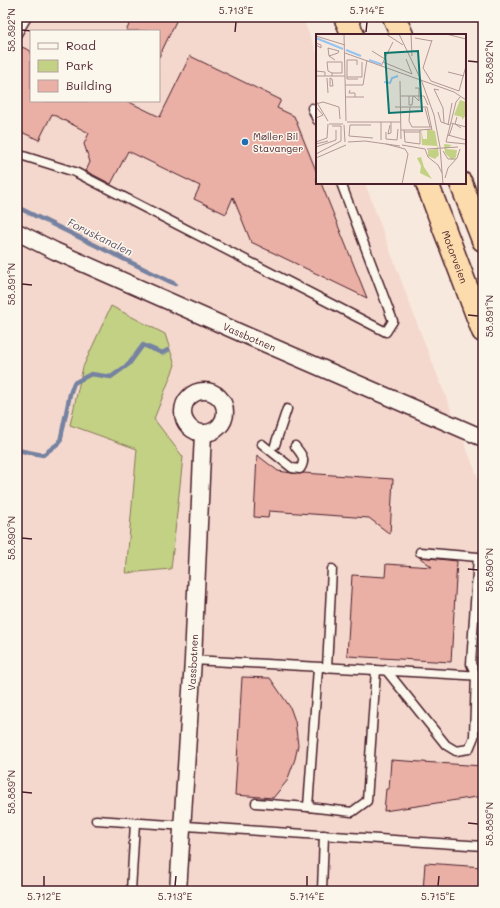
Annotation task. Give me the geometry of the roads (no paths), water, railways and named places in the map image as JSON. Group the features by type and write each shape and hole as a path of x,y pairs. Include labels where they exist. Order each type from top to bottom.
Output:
{"highway":[{"path":"345,17 353,34"},
{"path":"359,17 366,34"},
{"path":"394,17 402,34"},
{"path":"409,17 411,34"},
{"name":"Motorveien","path":"428,184 483,331"},
{"path":"461,184 483,240"}],"street":[{"name":"Vassbotnen","path":"17,232 55,251 483,438"},
{"name":"Vassbotnen","path":"178,891 193,660 203,433"}],"lane":[{"path":"17,34 27,17"},
{"path":"312,108 316,118"},
{"path":"17,154 75,172 386,332 393,321 341,184"},
{"path":"275,445 287,409"},
{"path":"262,444 292,468 300,469 303,464 303,456 294,446"},
{"path":"386,670 446,745 456,751 469,748 474,737 479,675 471,664 478,557 420,552"},
{"path":"327,668 332,569"},
{"path":"193,660 318,668 479,675"},
{"path":"308,807 318,668"},
{"path":"256,803 352,812 367,801 376,670"},
{"path":"96,820 135,824 483,846"},
{"path":"130,891 135,824"},
{"path":"322,891 324,835"}],"waterway":[{"name":"Foruskanalen","path":"17,207 175,284"},
{"path":"17,450 43,455 60,442 70,394 74,383 91,374 111,377 129,364 143,345 162,353 168,350"}],"place":[{"name":"Møller Bil Stavanger","path":"245,142"}]}
